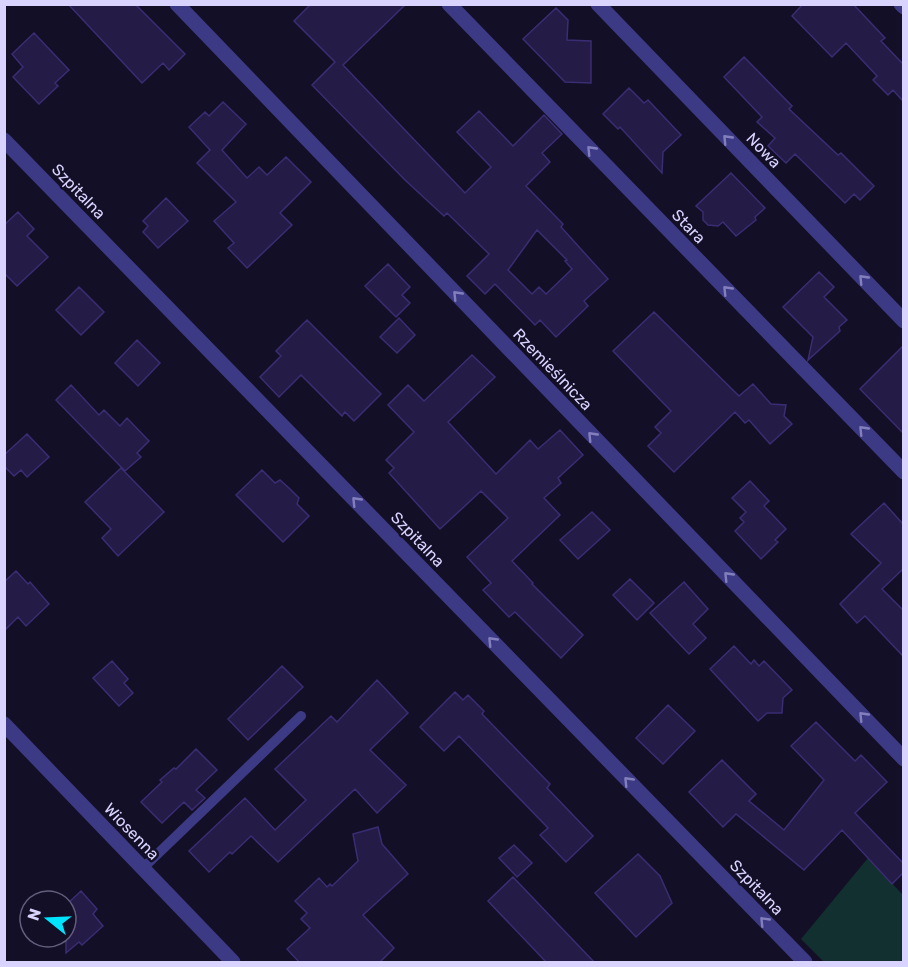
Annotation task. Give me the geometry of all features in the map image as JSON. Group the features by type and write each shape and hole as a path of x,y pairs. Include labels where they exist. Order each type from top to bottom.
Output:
{"street":[{"name":"Rzemieślnicza","path":"177,4 903,759"},
{"name":"Stara","path":"449,4 903,472"},
{"name":"Nowa","path":"598,4 903,321"},
{"name":"Szpitalna","path":"4,140 805,963"},
{"name":"Wiosenna","path":"4,724 232,963"}],"lane":[{"path":"142,868 301,716"}],"green space":[{"path":"868,858 903,895 903,962 824,962 801,939"}],"building":[{"path":"68,4 135,4 185,54 169,70 163,63 142,83"},
{"path":"311,4 406,4 343,65 465,193 491,167 457,132 479,111 513,146 544,115 562,134 542,153 550,162 526,186 563,224 561,227 608,279 584,301 588,306 556,337 540,320 535,325 495,284 485,294 467,276 489,254 447,213 444,216 405,180 312,85 335,62 294,21","holes":["537,230 567,260 565,261 572,269 546,294 539,287 532,294 508,270"]},
{"path":"803,4 853,4 885,38 881,41 903,64 903,101 893,90 888,95 873,80 877,76 846,43 832,57 792,16"},
{"path":"556,8 568,20 567,40 591,41 591,83 565,82 523,39"},
{"path":"34,33 69,70 55,83 58,86 39,104 13,77 23,67 12,54"},
{"path":"744,57 792,106 789,109 838,155 841,153 874,186 860,200 854,194 845,203 795,154 786,163 768,146 775,138 757,122 762,117 724,77"},
{"path":"629,88 644,103 648,100 681,135 663,152 662,173 620,127 618,129 603,114"},
{"path":"223,102 246,124 222,150 247,178 259,167 267,175 286,157 311,182 280,213 292,225 247,268 228,248 234,243 214,221 236,202 197,163 210,150 189,127 205,112 209,116"},
{"path":"731,173 765,208 755,217 756,220 736,236 723,222 718,226 708,225 703,220 703,212 696,206"},
{"path":"166,198 188,221 158,248 143,232 148,226 143,221"},
{"path":"18,212 34,229 27,236 48,257 17,286 4,273 4,225"},
{"path":"388,264 410,287 402,295 410,303 396,317 365,286"},
{"path":"819,272 834,287 824,297 847,320 839,327 840,331 808,360 813,337 783,307"},
{"path":"79,287 104,312 81,335 56,310"},
{"path":"654,312 739,396 753,384 771,404 786,405 784,416 792,424 770,444 749,420 745,423 735,412 674,472 648,446 661,433 655,427 671,411 613,351"},
{"path":"399,318 415,335 397,353 380,337"},
{"path":"307,320 381,394 354,421 345,412 342,416 301,375 279,397 260,377 281,356 276,351"},
{"path":"137,340 160,363 138,386 115,363"},
{"path":"903,346 903,433 860,389"},
{"path":"472,355 495,377 448,422 496,474 530,440 538,449 560,430 583,455 558,478 561,483 544,498 560,515 512,561 583,635 561,658 515,612 509,617 483,590 491,583 467,557 508,518 481,491 440,529 389,473 394,468 386,460 414,432 388,405 408,385 424,401"},
{"path":"71,385 99,415 104,410 120,426 127,418 149,441 137,453 141,457 125,471 56,400"},
{"path":"27,434 49,457 27,477 21,470 14,476 4,466 4,455"},
{"path":"121,468 164,512 118,556 102,538 111,529 85,502"},
{"path":"262,470 275,483 280,480 290,489 299,498 297,504 309,516 283,542 236,495"},
{"path":"750,481 769,501 764,506 786,529 775,540 778,542 761,559 735,531 744,522 740,518 746,512 732,498"},
{"path":"884,503 903,524 903,569 882,589 903,610 903,656 865,616 857,623 840,604 881,563 851,534"},
{"path":"592,512 610,530 578,559 560,540"},
{"path":"16,571 28,584 30,582 49,604 26,626 18,617 4,631 4,582"},
{"path":"630,579 654,603 637,620 613,595"},
{"path":"684,582 708,609 693,624 706,638 689,654 650,613"},
{"path":"734,646 751,664 754,660 759,666 764,661 792,690 783,698 782,713 767,713 758,721 710,669"},
{"path":"112,661 128,679 124,683 133,693 119,706 93,678"},
{"path":"282,666 303,687 248,740 228,719"},
{"path":"377,680 408,713 370,750 406,785 377,813 355,789 278,862 251,836 209,872 189,851 245,798 275,830 306,800 275,769 331,716 337,722"},
{"path":"455,692 463,700 468,695 484,711 482,714 550,784 547,788 593,836 566,862 540,835 548,828 459,736 444,751 420,727"},
{"path":"668,705 695,731 663,764 636,738"},
{"path":"816,722 855,761 861,755 887,782 855,813 903,863 903,873 892,884 842,830 804,870 736,814 723,827 689,792 722,760 756,794 749,801 784,830 824,780 791,746"},
{"path":"196,749 217,770 196,790 205,798 192,810 184,802 162,823 141,802 162,782 160,780 174,768 176,769"},
{"path":"378,827 382,844 408,874 363,915 394,948 379,963 300,963 287,949 310,928 301,919 307,913 295,901 319,878 327,887 330,884 332,886 358,861 353,834"},
{"path":"514,845 532,863 517,877 499,858"},
{"path":"638,854 660,876 672,903 636,937 595,893"},
{"path":"513,877 595,963 547,963 488,901"},
{"path":"81,891 97,909 93,914 103,926 82,945 78,943 78,894"}]}
